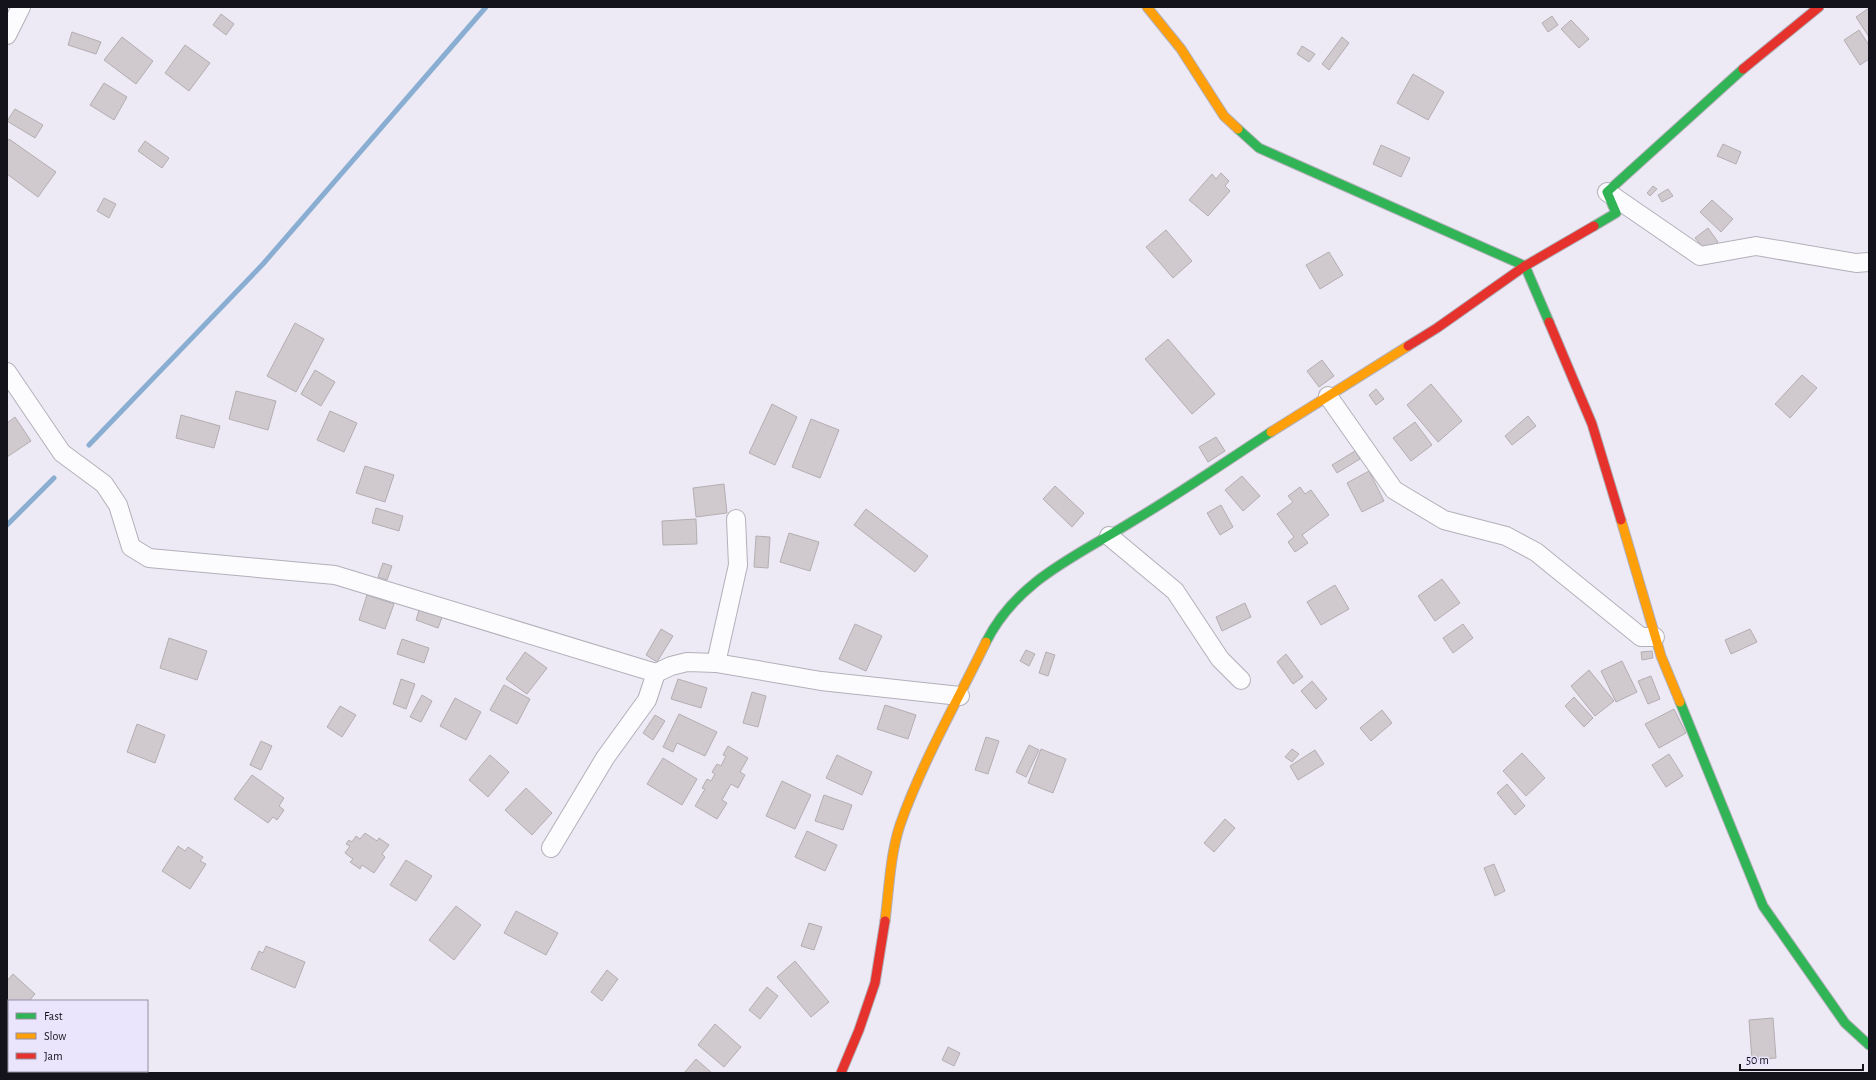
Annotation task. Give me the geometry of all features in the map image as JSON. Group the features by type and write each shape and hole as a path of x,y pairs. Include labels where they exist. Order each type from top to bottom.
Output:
{"street":[{"path":"7,35 21,7"},
{"path":"1147,7 1181,49 1224,116 1259,148 1525,266 1592,424 1660,656 1763,906 1845,1023 1869,1044"},
{"path":"1607,192 1727,83 1819,7"},
{"path":"841,1073 859,1030 875,984 885,924 892,863 900,826 921,774 996,623 1015,600 1038,579 1437,328 1525,266 1616,213 1607,192"},
{"path":"1607,192 1700,256 1756,246 1856,263 1869,262"},
{"path":"7,372 62,453 104,484 118,505 131,547 149,558 335,575 656,673 671,666 687,662 716,664 822,681 960,696"},
{"path":"1328,396 1394,490 1444,520 1506,536 1536,552 1641,636 1655,637"},
{"path":"716,664 738,565 736,519"},
{"path":"1108,536 1175,591 1220,659 1241,680"},
{"path":"550,848 605,758 647,700 656,673"}],"building":[{"path":"1869,8 1869,37 1856,17"},
{"path":"221,14 234,24 226,35 213,25"},
{"path":"1552,16 1558,25 1548,32 1542,23"},
{"path":"1571,20 1589,39 1579,48 1561,29"},
{"path":"1859,30 1869,45 1869,59 1860,65 1844,40"},
{"path":"72,32 101,42 96,54 68,45"},
{"path":"122,37 153,61 136,84 104,60"},
{"path":"1342,37 1349,43 1329,70 1322,64"},
{"path":"185,45 210,63 189,91 165,73"},
{"path":"1302,46 1315,54 1309,62 1297,54"},
{"path":"1413,74 1444,92 1428,120 1397,103"},
{"path":"104,83 127,97 114,120 90,105"},
{"path":"15,109 43,125 35,138 7,121"},
{"path":"9,139 56,172 38,197 7,174 7,142"},
{"path":"145,141 169,158 162,168 138,151"},
{"path":"1723,144 1741,152 1736,164 1717,156"},
{"path":"1381,145 1410,158 1401,177 1373,164"},
{"path":"1221,173 1229,181 1225,186 1230,191 1208,216 1189,200 1212,174 1216,179"},
{"path":"1653,186 1657,189 1650,196 1647,193"},
{"path":"1668,189 1673,196 1662,202 1658,195"},
{"path":"104,198 116,204 109,218 97,211"},
{"path":"1712,200 1733,219 1721,232 1700,212"},
{"path":"1708,228 1718,242 1706,251 1695,238"},
{"path":"1166,230 1192,261 1173,278 1146,247"},
{"path":"1329,252 1343,275 1320,289 1306,265"},
{"path":"295,323 324,339 296,392 267,376"},
{"path":"1168,339 1215,394 1192,414 1145,359"},
{"path":"1322,360 1334,376 1319,387 1307,371"},
{"path":"315,370 335,382 321,406 301,394"},
{"path":"1802,375 1817,388 1790,418 1775,404"},
{"path":"1431,384 1462,421 1438,442 1407,405"},
{"path":"1376,389 1384,399 1376,405 1369,395"},
{"path":"236,391 276,401 268,430 229,419"},
{"path":"772,404 797,417 775,465 749,453"},
{"path":"330,411 357,423 344,452 317,440"},
{"path":"181,415 220,426 214,448 176,438"},
{"path":"1528,416 1536,426 1512,445 1505,436"},
{"path":"15,417 31,441 7,457 7,423"},
{"path":"811,419 839,430 820,478 792,467"},
{"path":"1415,422 1432,445 1411,461 1393,438"},
{"path":"1216,437 1225,451 1208,462 1199,447"},
{"path":"1355,451 1360,459 1337,473 1332,465"},
{"path":"365,466 394,475 385,502 356,493"},
{"path":"1369,471 1384,501 1362,512 1347,483"},
{"path":"1242,476 1260,496 1243,511 1225,490"},
{"path":"724,484 727,513 696,517 693,488"},
{"path":"1055,486 1084,513 1072,527 1043,499"},
{"path":"1300,487 1305,494 1311,490 1329,515 1302,535 1308,543 1295,552 1288,542 1294,537 1277,514 1293,502 1288,496"},
{"path":"1221,505 1233,527 1220,535 1207,513"},
{"path":"376,508 403,516 399,531 372,523"},
{"path":"866,509 928,556 915,572 854,525"},
{"path":"696,519 697,544 663,545 662,521"},
{"path":"789,533 819,542 810,571 780,562"},
{"path":"756,536 770,537 768,568 754,567"},
{"path":"383,563 392,566 387,580 378,577"},
{"path":"1442,579 1460,603 1435,621 1418,596"},
{"path":"1335,585 1349,609 1321,625 1307,602"},
{"path":"367,595 394,604 385,629 359,620"},
{"path":"1245,603 1251,617 1222,631 1216,617"},
{"path":"421,604 444,612 438,628 416,620"},
{"path":"855,624 882,636 866,671 839,659"},
{"path":"1463,624 1473,638 1453,653 1443,638"},
{"path":"661,629 673,636 657,662 646,655"},
{"path":"1750,629 1757,642 1731,654 1725,640"},
{"path":"169,638 207,651 197,680 160,668"},
{"path":"402,639 429,648 424,663 397,654"},
{"path":"1026,650 1035,654 1029,666 1020,661"},
{"path":"1652,651 1653,658 1642,660 1641,652"},
{"path":"525,652 547,668 527,694 506,679"},
{"path":"1046,652 1055,655 1048,676 1039,673"},
{"path":"1286,654 1303,677 1293,684 1277,662"},
{"path":"1622,661 1637,692 1616,702 1601,671"},
{"path":"1589,670 1614,701 1595,716 1571,686"},
{"path":"1651,676 1660,699 1648,704 1638,681"},
{"path":"401,679 415,684 406,709 393,704"},
{"path":"678,679 707,688 701,708 671,699"},
{"path":"1312,681 1327,699 1316,709 1301,691"},
{"path":"504,685 530,699 517,724 490,710"},
{"path":"752,692 766,696 758,727 743,723"},
{"path":"422,695 432,701 421,722 410,717"},
{"path":"1574,697 1593,718 1584,727 1565,706"},
{"path":"455,698 481,712 466,740 440,726"},
{"path":"885,705 916,715 908,739 877,729"},
{"path":"340,706 356,715 342,737 327,727"},
{"path":"1674,709 1686,733 1659,748 1645,724"},
{"path":"1382,710 1392,723 1371,741 1360,728"},
{"path":"679,714 717,732 705,756 677,743 673,752 663,747"},
{"path":"655,715 665,721 653,740 643,733"},
{"path":"137,724 165,735 155,763 127,752"},
{"path":"986,737 999,741 988,774 975,770"},
{"path":"261,741 272,746 261,770 250,765"},
{"path":"1029,745 1039,750 1026,777 1016,772"},
{"path":"728,746 748,758 740,772 745,775 738,788 731,784 722,800 727,803 717,819 695,806 705,789 702,788 707,779 711,781 715,774 712,772 717,764 721,766 726,756 723,755"},
{"path":"1041,749 1066,759 1053,793 1028,783"},
{"path":"1292,749 1299,754 1292,762 1285,757"},
{"path":"1315,750 1324,764 1298,780 1290,766"},
{"path":"1522,753 1545,778 1526,796 1503,771"},
{"path":"1669,754 1683,776 1666,787 1652,765"},
{"path":"490,755 509,772 488,797 469,780"},
{"path":"837,755 872,772 862,795 826,778"},
{"path":"663,758 697,779 682,805 647,784"},
{"path":"252,775 284,798 279,806 284,810 277,820 273,817 268,823 234,799"},
{"path":"782,781 811,795 795,829 766,816"},
{"path":"1507,784 1525,806 1515,815 1497,793"},
{"path":"526,788 552,813 532,835 505,810"},
{"path":"824,795 852,805 843,830 815,821"},
{"path":"1225,819 1235,828 1214,852 1204,843"},
{"path":"807,831 837,845 825,871 795,857"},
{"path":"365,833 377,841 379,838 389,845 382,854 385,857 374,873 362,865 360,869 350,862 353,859 345,853 350,846 346,844 349,840 352,842 356,836 360,839"},
{"path":"178,846 185,851 188,847 203,857 200,861 206,864 190,889 162,871"},
{"path":"406,860 432,876 416,901 390,885"},
{"path":"1494,864 1505,891 1495,896 1484,868"},
{"path":"456,906 481,925 454,960 429,940"},
{"path":"516,911 558,933 546,955 504,933"},
{"path":"809,923 822,927 814,950 801,946"},
{"path":"266,946 305,962 295,988 251,969 259,951 263,953"},
{"path":"795,961 829,1002 811,1017 777,977"},
{"path":"607,970 618,979 602,1001 591,992"},
{"path":"13,974 35,994 30,1000 8,1000 8,1014 7,1013 7,981"},
{"path":"767,987 778,996 760,1019 749,1010"},
{"path":"1773,1018 1776,1058 1752,1060 1749,1020"},
{"path":"715,1024 741,1047 724,1067 698,1045"},
{"path":"948,1047 960,1053 954,1066 942,1060"},
{"path":"696,1059 712,1073 684,1073"}],"waterway":[{"path":"89,445 263,264 486,7"},
{"path":"7,525 54,478"}],"traffic: fast":[{"path":"1594,226 1616,213 1607,192 1743,69"},
{"path":"1238,129 1259,148 1525,266 1549,322"},
{"path":"986,642 999,620 1014,602 1050,571 1168,500 1271,432"},
{"path":"1680,702 1763,906 1845,1023 1869,1045"}],"traffic: slow":[{"path":"1147,7 1181,49 1224,116 1238,129"},
{"path":"1271,432 1408,346"},
{"path":"1621,520 1661,656 1680,702"},
{"path":"885,921 892,860 900,825 929,755 986,642"}],"traffic: jam":[{"path":"1743,69 1819,7"},
{"path":"1408,346 1437,328 1525,266 1594,226"},
{"path":"1549,322 1592,424 1621,520"},
{"path":"841,1073 859,1030 875,983 885,921"}]}
